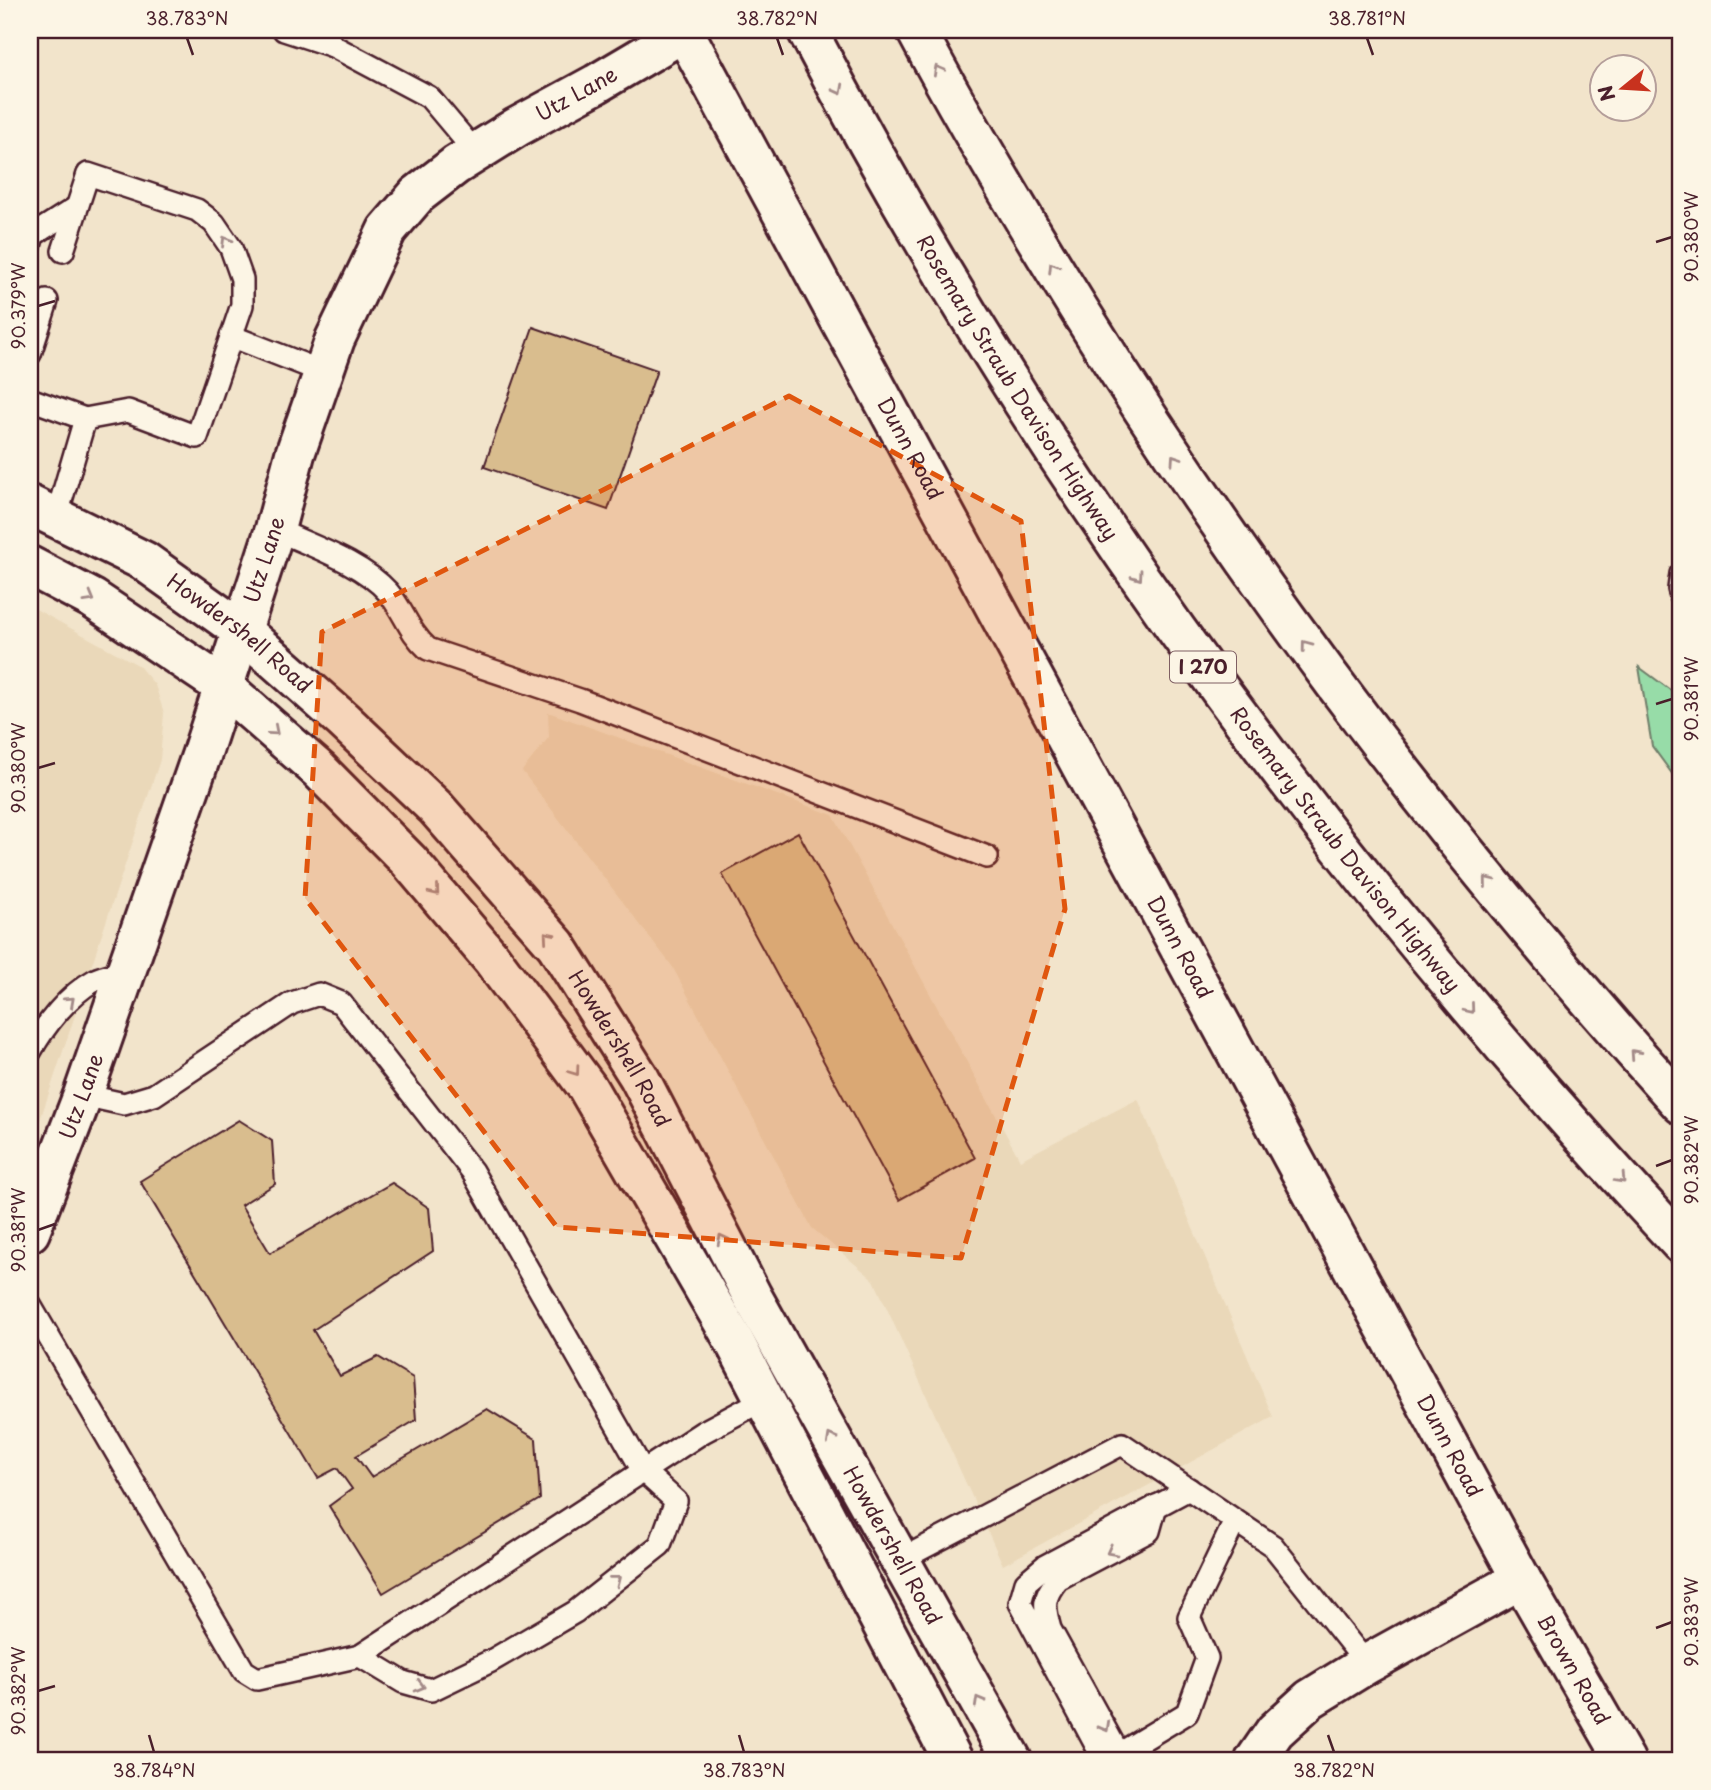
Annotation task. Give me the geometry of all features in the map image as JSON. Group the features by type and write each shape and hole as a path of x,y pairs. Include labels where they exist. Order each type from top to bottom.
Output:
{"main road":[{"name":"Rosemary Straub Davison Highway","path":"807,30 930,250 1026,407 1130,565 1237,714 1352,865 1469,1009 1592,1149 1681,1244"},
{"path":"916,30 980,146 1042,250 1172,456 1243,559 1388,756 1464,853 1542,947 1681,1104"},
{"name":"Utz Lane","path":"30,1232 127,971 242,631 275,529 295,454 323,372 335,339 387,230 417,195 476,153 684,31"},
{"name":"Dunn Road","path":"684,31 1521,1579"},
{"name":"Howdershell Road","path":"43,511 144,561 242,631 343,720 436,808 556,945 639,1077 752,1296 1012,1760"},
{"name":"Howdershell Road","path":"30,566 93,599 223,686 320,770 409,861 492,959 587,1087 726,1327 953,1760"},
{"path":"1255,1760 1275,1731 1310,1699 1367,1664 1521,1579"},
{"name":"Brown Road","path":"1521,1579 1625,1760"}],"lane":[{"path":"284,30 327,38 429,97 476,153"},
{"path":"30,400 85,419 128,411 197,437 242,305 242,279 231,248 214,223 197,209 88,174 64,251"},
{"path":"30,246 33,236 77,207"},
{"path":"30,354 47,301"},
{"path":"231,336 323,372"},
{"path":"43,511 85,419"},
{"path":"275,529 370,574 390,594 414,637 428,649 718,752 987,857"},
{"path":"1681,574 1681,596"},
{"path":"30,1052 38,1036 66,1002 97,979 127,971"},
{"path":"83,1095 124,1104 154,1095 292,1003 319,994 341,1003 472,1171 643,1471 676,1501 660,1545 575,1612 491,1661 431,1690 403,1682 360,1656"},
{"path":"30,1305 244,1671 257,1679 360,1656 703,1432 765,1399"},
{"path":"900,1560 1122,1444 1273,1546 1367,1664"},
{"path":"1189,1489 1045,1566 1026,1582 1020,1603 1111,1758 1187,1713 1207,1658 1189,1617 1235,1521"}],"highlighted area":[{"path":"789,396 1021,521 1065,909 961,1258 557,1227 305,898 322,632"}],"shaded area":[{"path":"30,606 138,665 155,685 164,713 160,760 30,1150"},
{"path":"548,712 833,815 1020,1160 1138,1099 1273,1417 1003,1565 874,1280 812,1228 672,966 522,771 549,737"}],"green space":[{"path":"1639,667 1681,698 1681,786 1652,746"}],"building":[{"path":"533,327 657,370 608,510 484,467"},
{"path":"798,832 975,1158 899,1200 722,874"},
{"path":"239,1120 272,1141 275,1184 241,1205 270,1253 392,1183 429,1208 433,1251 313,1330 340,1376 378,1357 413,1378 416,1420 356,1456 371,1477 487,1409 536,1439 540,1499 383,1593 329,1506 352,1489 337,1468 318,1478 140,1181"}]}
